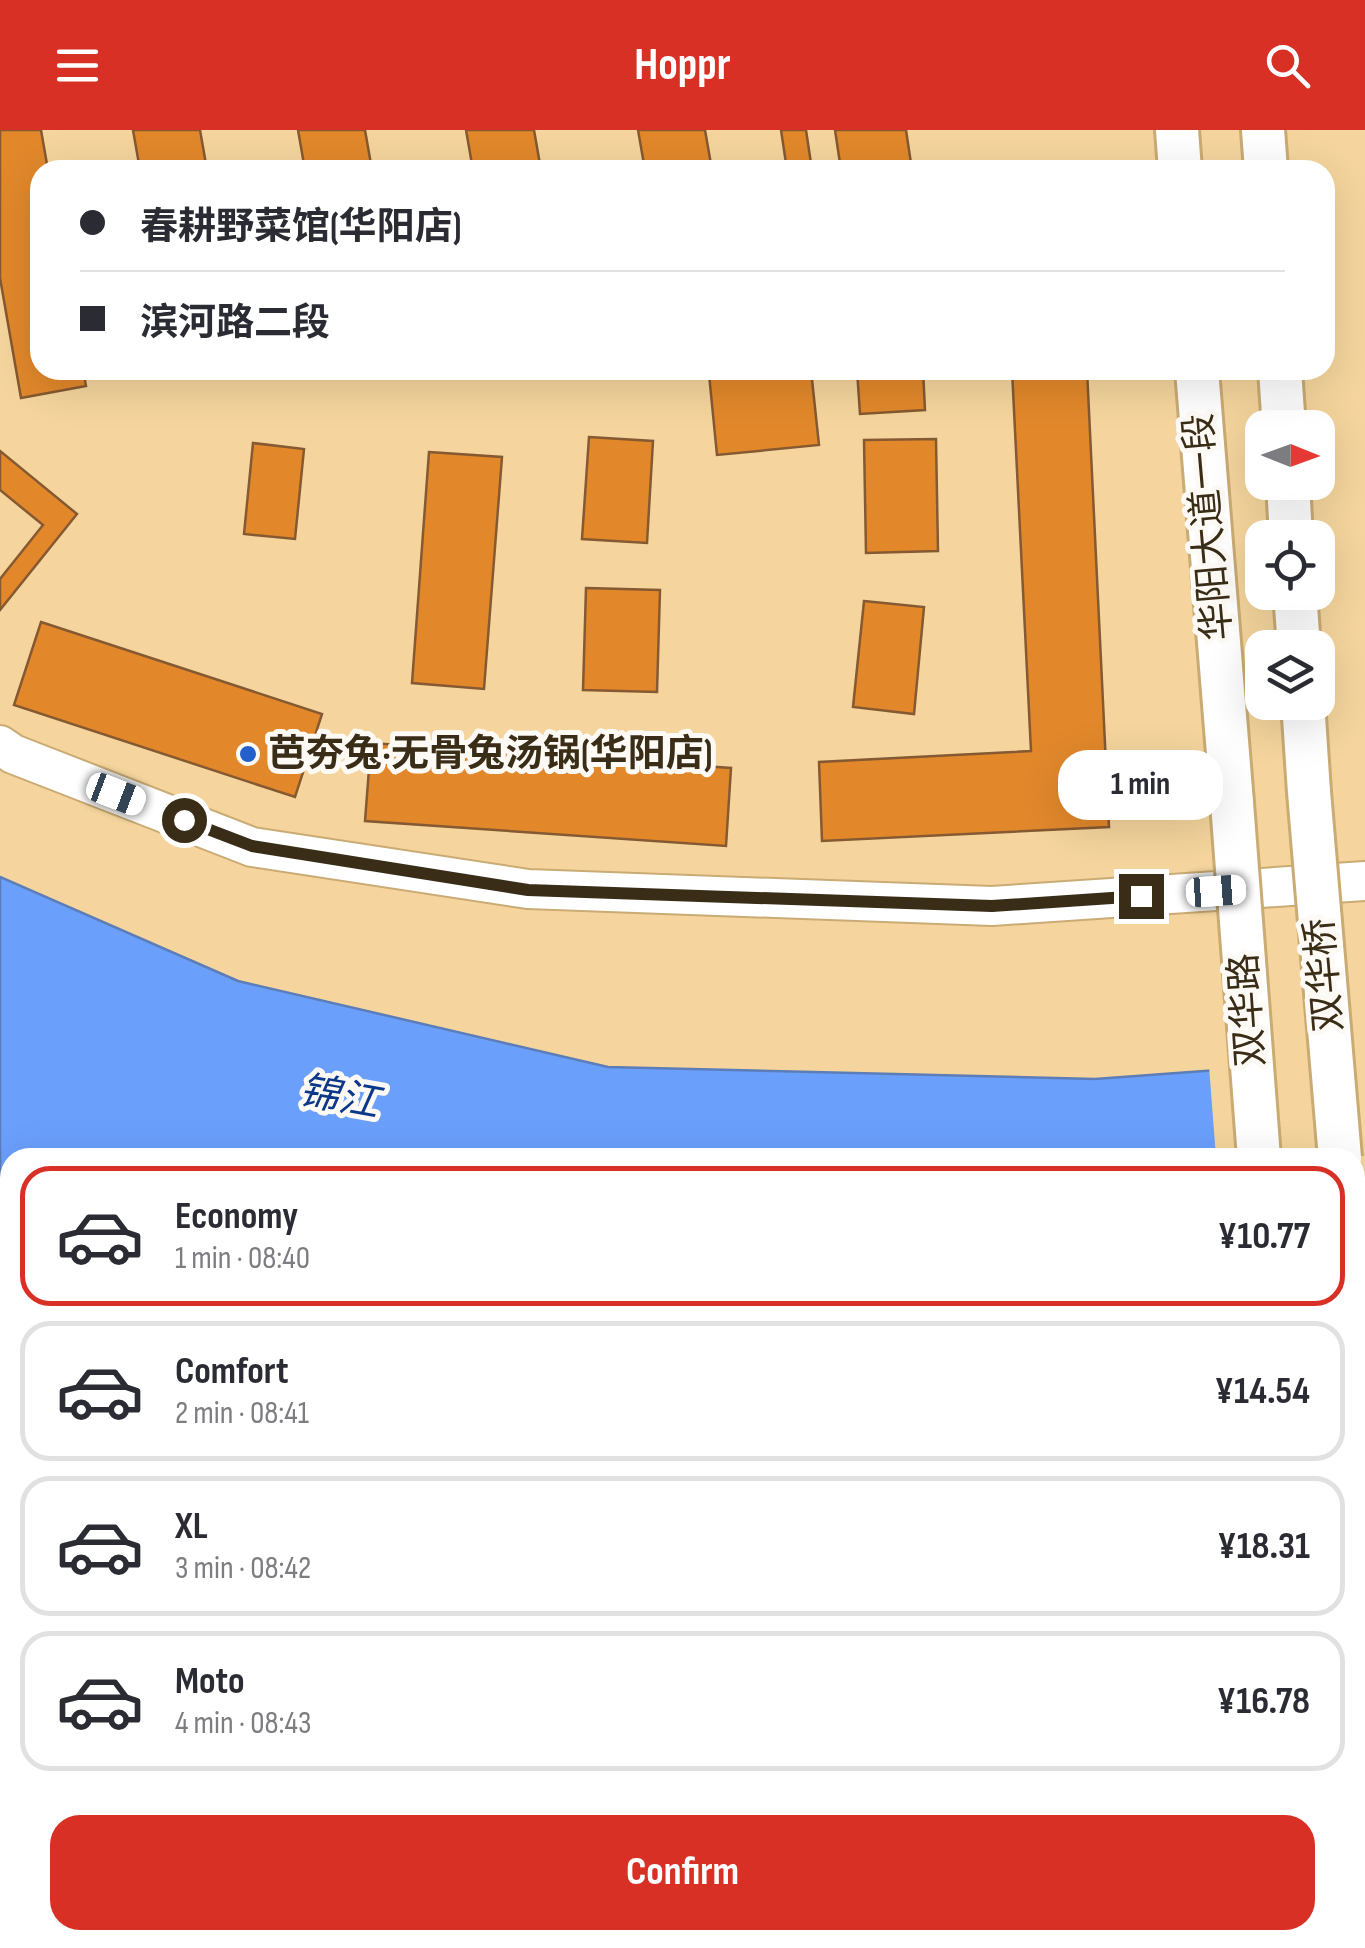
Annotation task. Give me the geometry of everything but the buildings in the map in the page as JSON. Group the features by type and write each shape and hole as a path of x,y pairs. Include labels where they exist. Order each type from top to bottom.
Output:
{"main road":[{"path":"1177,130 1179,160"},
{"path":"1263,130 1265,160"},
{"name":"华阳大道一段","path":"1197,380 1232,803"},
{"path":"1281,380 1283,410"},
{"name":"双华桥","path":"1304,720 1339,1148"},
{"name":"双华路","path":"1232,803 1258,1148"}],"street":[{"path":"0,745 13,754 252,846 528,890 992,906 1365,880"}],"water":[{"name":"锦江","path":"0,877 238,981 608,1067 1095,1079 1365,1059 1356,1148 0,1148"}],"pier":[{"path":"1365,1054 1365,1148 1215,1148 1209,1066"}],"place":[{"name":"芭夯兔·无骨兔汤锅(华阳店)","path":"248,754"}],"route":[{"path":"184,820 252,846 528,890 992,906 1141,896"}]}
